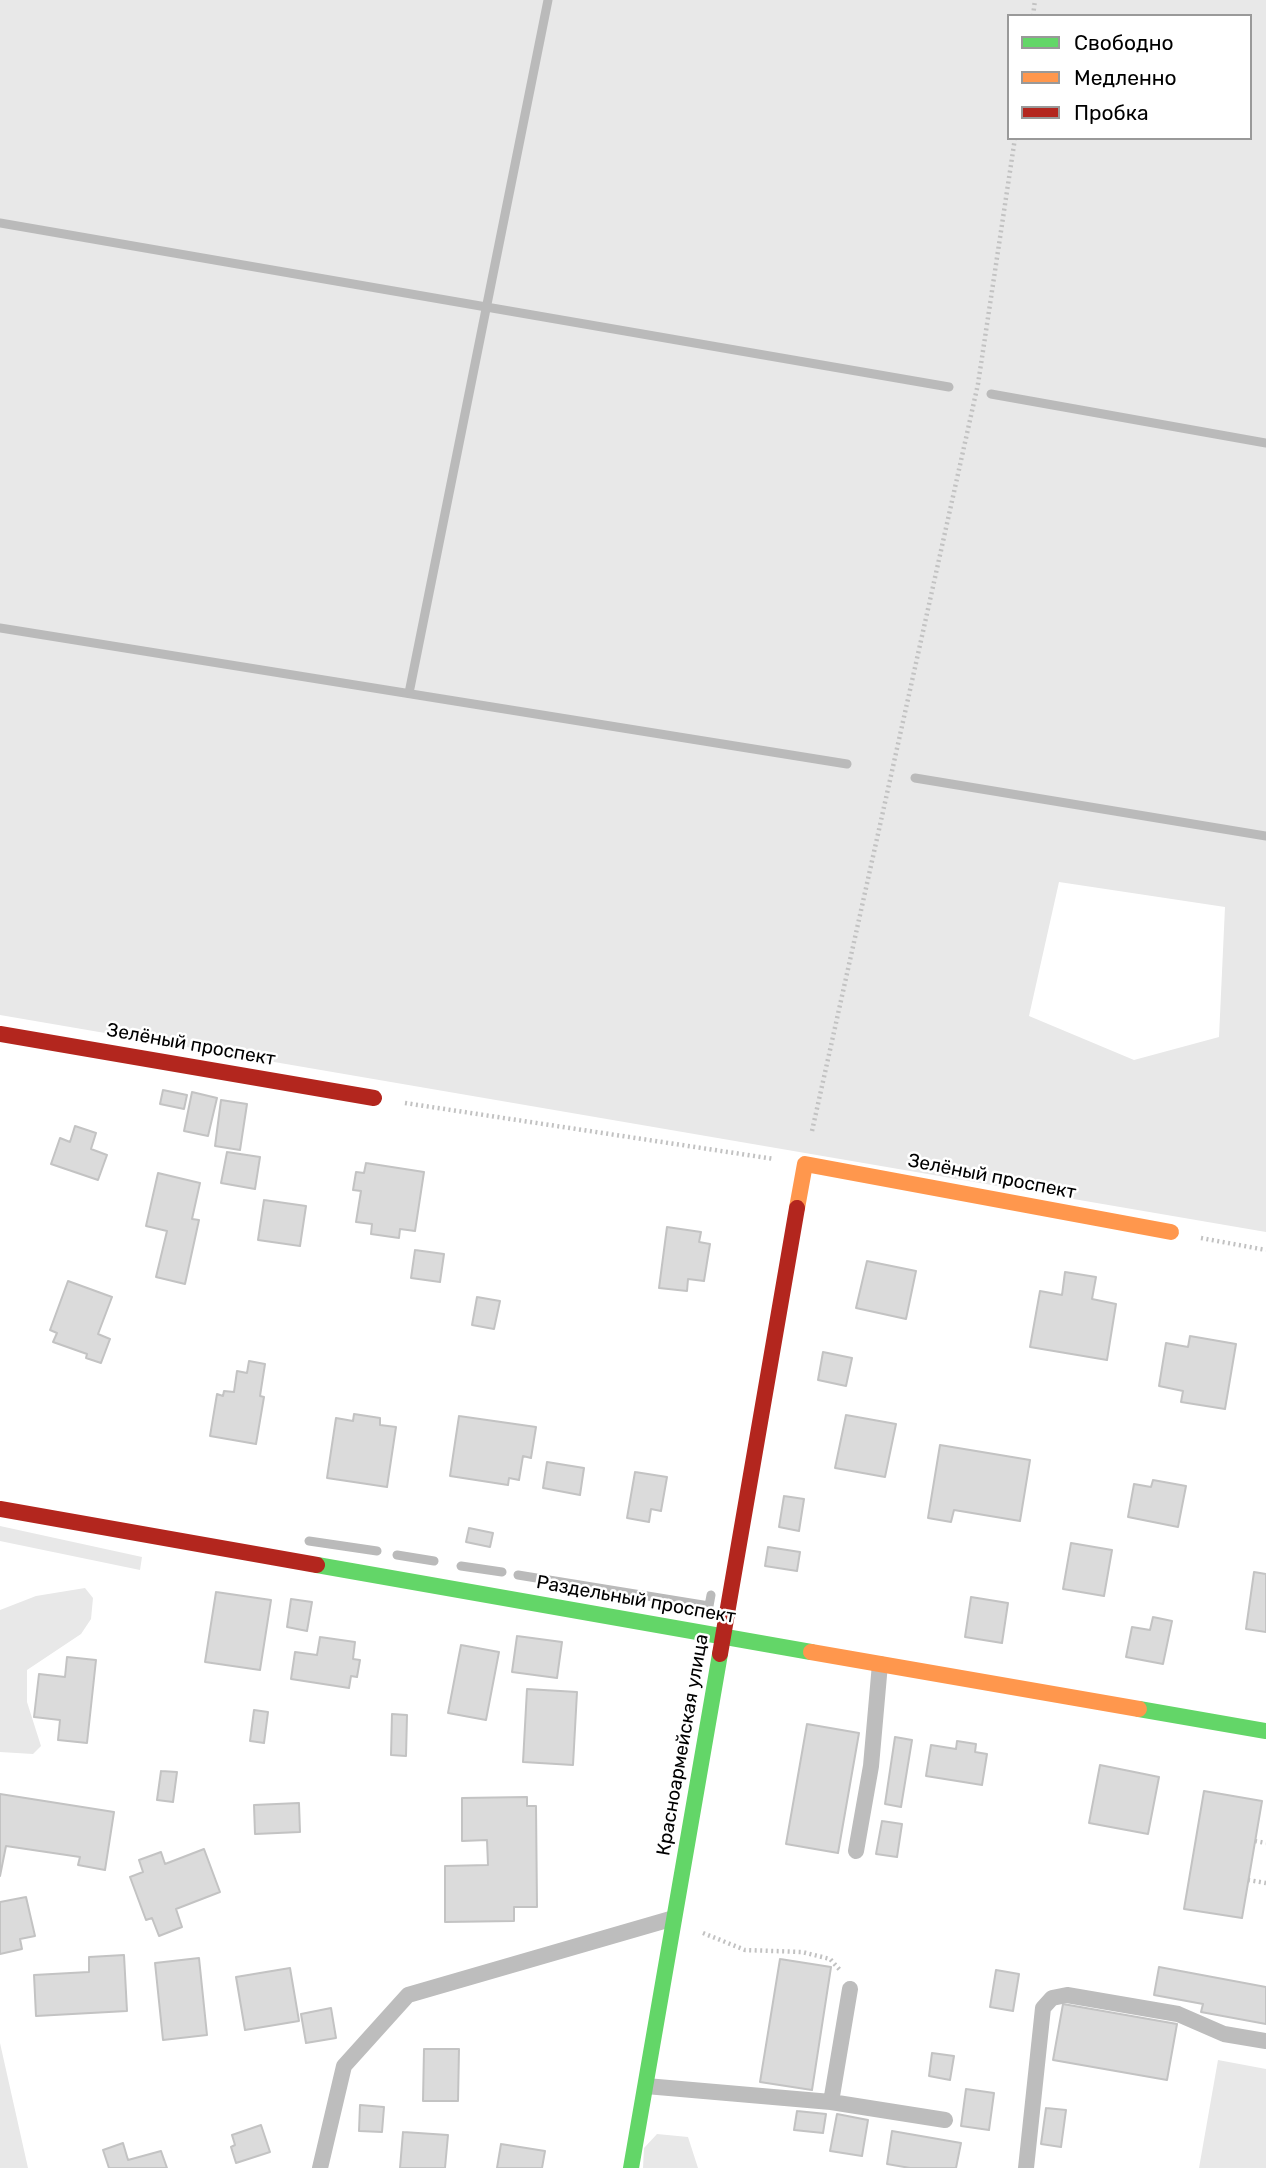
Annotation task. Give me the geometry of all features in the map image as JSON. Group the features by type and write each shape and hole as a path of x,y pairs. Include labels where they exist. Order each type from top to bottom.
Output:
{"street":[{"name":"Зелёный проспект","path":"0,1034 374,1098"},
{"name":"Зелёный проспект","path":"804,1164 1171,1232"},
{"name":"Красноармейская улица","path":"631,2168 804,1164"},
{"name":"Раздельный проспект","path":"0,1508 1266,1731"}],"lane":[{"path":"856,1851 871,1766 880,1664"},
{"path":"320,2168 344,2066 408,1995 674,1918"},
{"path":"831,2102 850,1989"},
{"path":"1026,2168 1043,2008 1052,1998 1067,1995 1178,2014 1224,2034 1266,2041"},
{"path":"646,2086 831,2102 945,2120"}],"path":[{"path":"374,1098 804,1164 978,384 1014,140"},
{"path":"1171,1232 1266,1250"},
{"path":"1255,1841 1266,1843"},
{"path":"1248,1880 1266,1882"},
{"path":"674,1918 712,1938 745,1950 802,1952 830,1959 850,1989"}],"shaded area":[{"path":"0,0 1266,0 1266,1232 0,1015","holes":["1059,882 1225,907 1219,1037 1134,1060 1029,1016"]},
{"path":"0,1526 142,1557 140,1570 0,1541"},
{"path":"85,1588 93,1598 91,1619 81,1634 27,1670 27,1702 41,1746 33,1754 0,1752 0,1610 36,1596"},
{"path":"0,2043 28,2168 0,2168"},
{"path":"1218,2060 1266,2069 1266,2168 1199,2168"},
{"path":"657,2134 688,2137 698,2168 643,2168 644,2148"}],"building":[{"path":"163,1090 187,1095 184,1109 160,1104"},
{"path":"192,1092 217,1098 208,1136 184,1131"},
{"path":"221,1100 247,1104 240,1150 215,1146"},
{"path":"75,1126 96,1133 91,1149 107,1155 98,1180 51,1164 60,1138 70,1142"},
{"path":"227,1152 260,1157 255,1189 221,1183"},
{"path":"366,1163 424,1172 415,1231 400,1229 399,1238 371,1234 372,1224 356,1222 361,1191 353,1190 356,1172 364,1173"},
{"path":"158,1173 200,1183 192,1219 199,1220 185,1284 156,1277 167,1231 146,1226"},
{"path":"264,1200 306,1206 300,1246 258,1240"},
{"path":"667,1227 701,1232 699,1242 710,1244 704,1281 688,1279 687,1291 659,1288"},
{"path":"415,1250 444,1254 440,1282 411,1278"},
{"path":"867,1261 916,1271 906,1319 856,1308"},
{"path":"1065,1272 1096,1277 1092,1299 1116,1304 1107,1360 1030,1347 1040,1291 1062,1295"},
{"path":"68,1281 112,1297 98,1334 110,1339 101,1363 86,1358 87,1354 53,1342 57,1333 50,1330"},
{"path":"477,1297 500,1301 494,1329 472,1325"},
{"path":"1190,1336 1236,1344 1225,1409 1181,1402 1183,1391 1159,1386 1166,1343 1188,1347"},
{"path":"823,1352 852,1358 846,1386 818,1380"},
{"path":"249,1361 265,1364 260,1396 264,1397 256,1444 210,1436 217,1394 223,1396 224,1391 234,1392 237,1371 247,1373"},
{"path":"354,1414 380,1418 380,1425 396,1427 387,1487 327,1478 336,1418 353,1421"},
{"path":"846,1415 896,1424 885,1477 835,1468"},
{"path":"459,1416 536,1427 531,1458 523,1456 519,1480 509,1478 508,1485 450,1476"},
{"path":"940,1445 1030,1460 1020,1521 954,1510 951,1522 928,1518"},
{"path":"547,1462 584,1468 580,1495 543,1488"},
{"path":"635,1472 667,1477 661,1511 651,1509 649,1522 627,1518"},
{"path":"1153,1480 1186,1486 1178,1527 1128,1517 1134,1484 1151,1487"},
{"path":"784,1496 804,1499 799,1531 779,1527"},
{"path":"469,1528 493,1533 490,1547 466,1542"},
{"path":"1071,1543 1112,1550 1104,1596 1063,1589"},
{"path":"768,1547 800,1552 797,1571 765,1566"},
{"path":"1254,1572 1266,1574 1266,1632 1246,1629"},
{"path":"216,1592 271,1600 260,1670 205,1662"},
{"path":"971,1597 1008,1603 1002,1643 965,1637"},
{"path":"291,1599 312,1602 307,1631 287,1627"},
{"path":"1153,1617 1172,1621 1163,1664 1126,1657 1132,1627 1150,1630"},
{"path":"517,1636 562,1642 557,1678 512,1672"},
{"path":"320,1637 355,1642 353,1659 360,1660 357,1677 351,1676 349,1688 291,1679 295,1652 317,1655"},
{"path":"461,1645 499,1652 486,1720 448,1713"},
{"path":"67,1657 96,1660 87,1743 58,1740 60,1720 34,1717 39,1674 65,1677"},
{"path":"527,1689 577,1692 573,1765 523,1762"},
{"path":"254,1710 268,1712 264,1743 250,1741"},
{"path":"392,1714 407,1715 406,1756 391,1755"},
{"path":"807,1724 859,1733 838,1853 786,1844"},
{"path":"895,1737 912,1740 901,1807 885,1804"},
{"path":"957,1741 976,1744 975,1752 987,1754 982,1785 926,1776 931,1745 956,1749"},
{"path":"1100,1765 1159,1777 1148,1834 1089,1823"},
{"path":"161,1771 177,1772 173,1802 157,1800"},
{"path":"1204,1791 1262,1801 1242,1918 1184,1909"},
{"path":"0,1794 114,1812 105,1870 78,1865 80,1857 6,1846 0,1876"},
{"path":"527,1797 527,1806 536,1806 537,1907 514,1907 514,1921 445,1922 445,1866 488,1865 487,1840 462,1841 462,1798"},
{"path":"299,1803 300,1832 255,1834 254,1805"},
{"path":"882,1821 902,1824 897,1857 876,1854"},
{"path":"204,1849 220,1892 176,1909 182,1927 159,1936 152,1918 146,1920 130,1877 143,1872 139,1860 161,1852 165,1864"},
{"path":"26,1897 35,1936 20,1939 22,1949 0,1954 0,1902"},
{"path":"124,1955 127,2011 36,2016 34,1975 89,1972 89,1957"},
{"path":"199,1958 207,2035 163,2040 155,1963"},
{"path":"780,1959 831,1967 812,2090 760,2082"},
{"path":"1159,1967 1266,1987 1266,2024 1201,2012 1203,2004 1154,1995"},
{"path":"290,1968 299,2021 245,2030 236,1977"},
{"path":"996,1970 1019,1974 1013,2011 990,2007"},
{"path":"1063,2004 1177,2024 1167,2080 1053,2060"},
{"path":"331,2008 336,2038 306,2043 301,2014"},
{"path":"424,2049 459,2049 458,2101 423,2101"},
{"path":"932,2053 954,2056 950,2080 929,2076"},
{"path":"966,2089 994,2093 989,2130 961,2126"},
{"path":"360,2105 384,2107 382,2132 359,2131"},
{"path":"1046,2108 1066,2110 1061,2147 1041,2144"},
{"path":"797,2111 826,2114 823,2133 794,2130"},
{"path":"837,2114 868,2120 862,2156 830,2151"},
{"path":"261,2125 270,2152 236,2163 231,2147 235,2145 232,2135"},
{"path":"892,2131 961,2143 956,2168 910,2168 887,2164"},
{"path":"403,2132 448,2135 445,2168 400,2168"},
{"path":"123,2143 128,2160 161,2151 167,2168 109,2168 103,2150"},
{"path":"501,2144 545,2151 542,2168 497,2168"}],"waterway":[{"path":"409,693 548,0"},
{"path":"0,223 949,387"},
{"path":"991,394 1266,443"},
{"path":"0,628 847,764"},
{"path":"915,778 1266,836"},
{"path":"309,1541 377,1551"},
{"path":"397,1555 434,1561"},
{"path":"461,1566 502,1572"},
{"path":"518,1575 709,1606 711,1595"}],"traffic: fast":[{"path":"317,1565 811,1652"},
{"path":"631,2168 720,1654"},
{"path":"1139,1709 1266,1731"}],"traffic: slow":[{"path":"797,1208 805,1164 1171,1232"},
{"path":"811,1652 1139,1709"}],"traffic: jam":[{"path":"0,1034 374,1098"},
{"path":"720,1654 797,1208"},
{"path":"0,1509 317,1565"}]}
